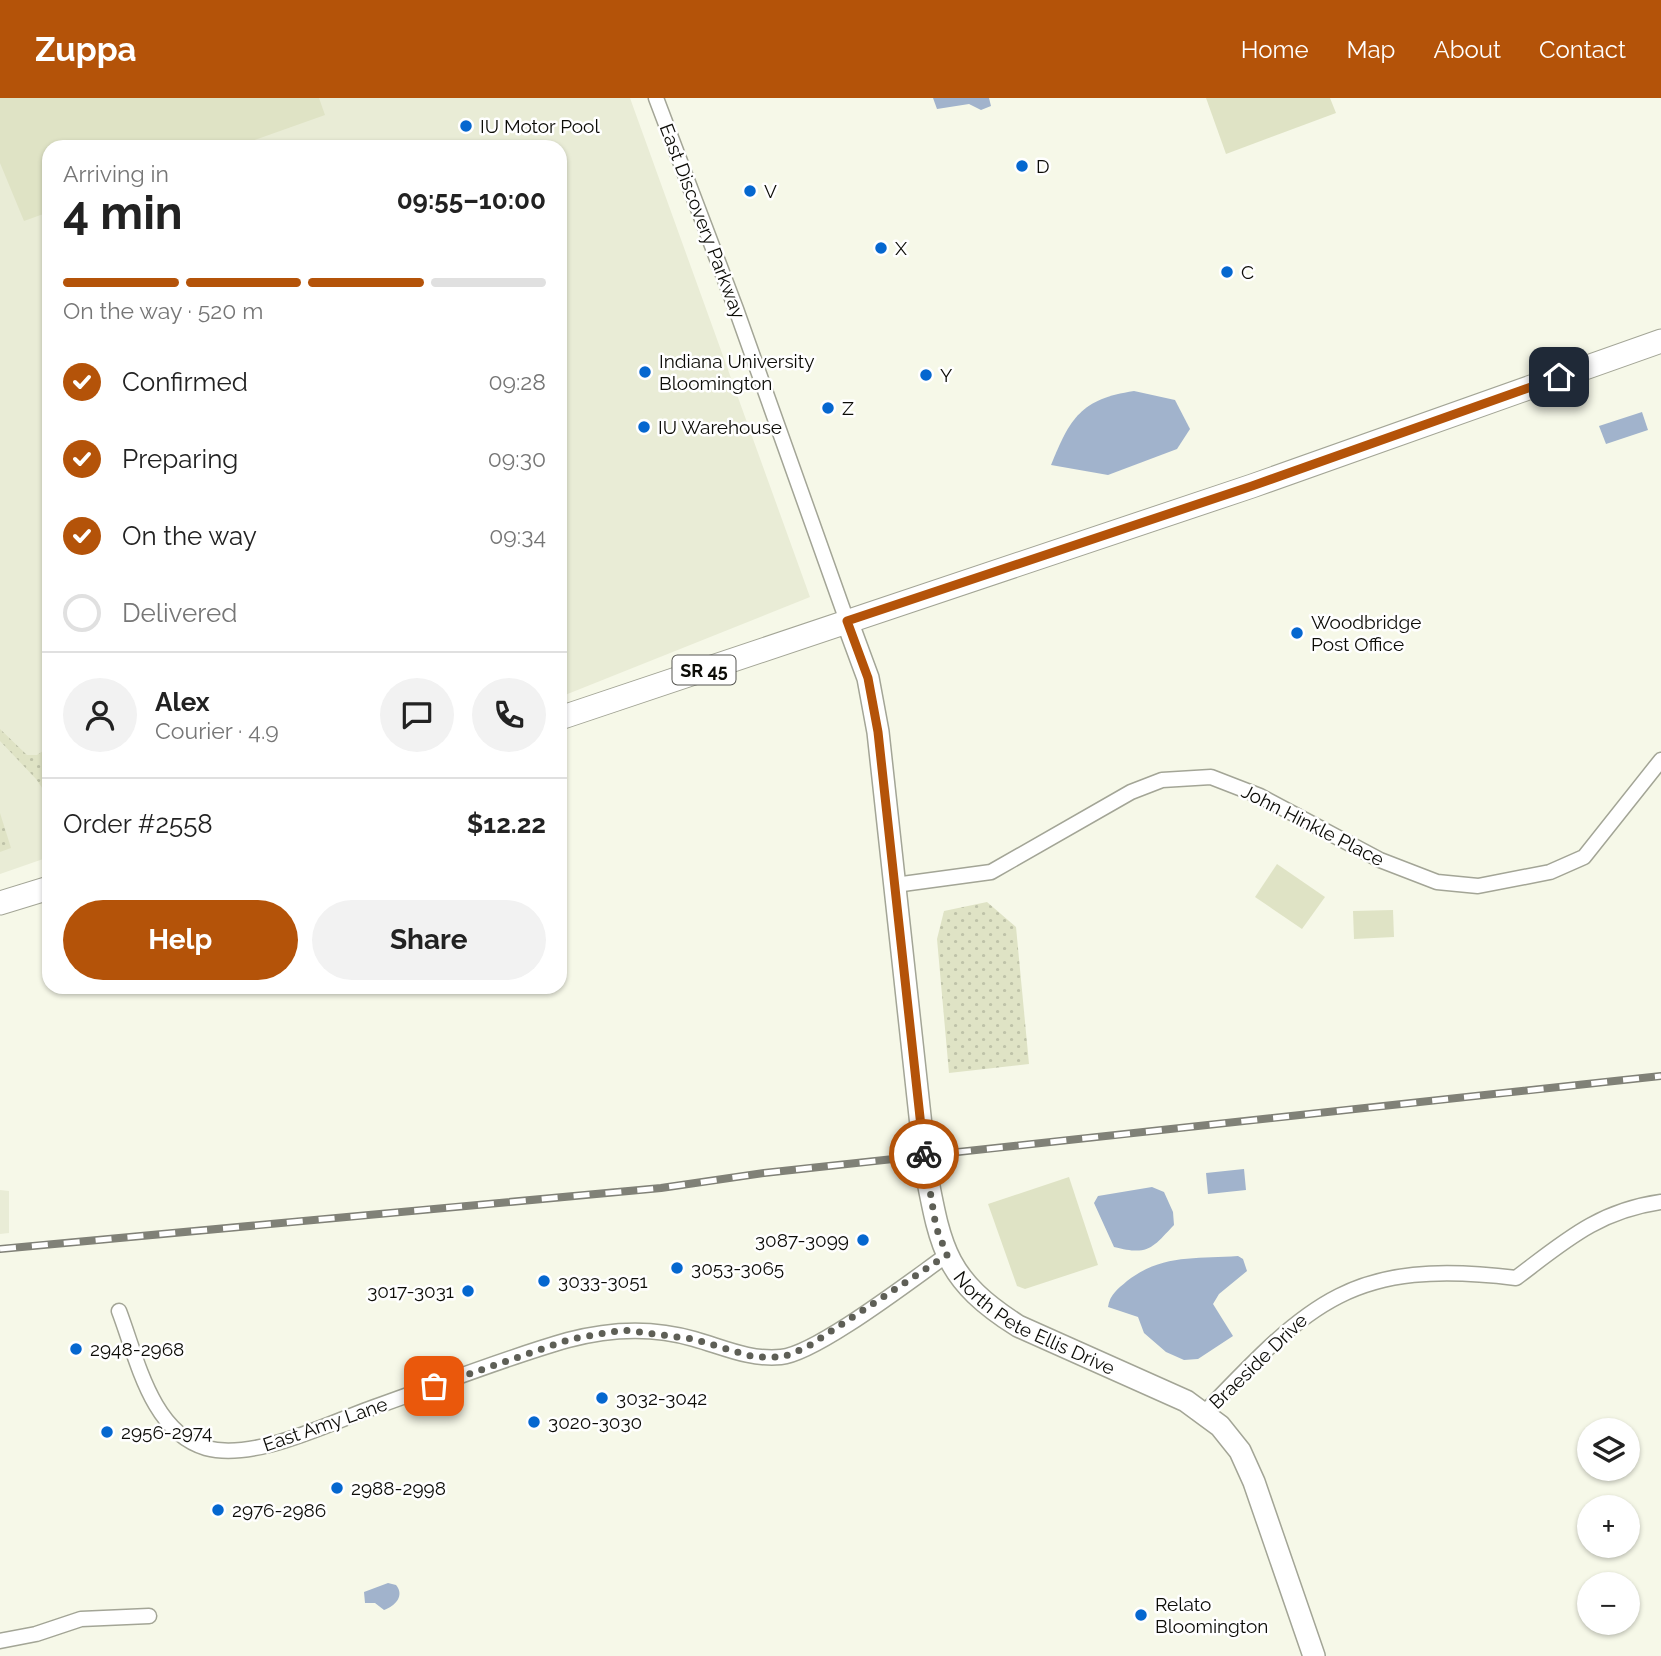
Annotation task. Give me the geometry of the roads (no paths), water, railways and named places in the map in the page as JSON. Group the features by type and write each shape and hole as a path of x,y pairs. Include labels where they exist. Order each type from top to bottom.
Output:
{"main road":[{"name":"SR 45","path":"567,716 1252,486 1661,341"},
{"path":"0,902 42,890"}],"street":[{"name":"East Discovery Parkway","path":"656,98 737,309 847,621"},
{"name":"North Pete Ellis Drive","path":"847,621 868,678 878,732 926,1171 936,1227 947,1255 975,1292 1018,1325 1186,1401 1204,1413 1231,1438 1254,1482 1314,1656"},
{"name":"John Hinkle Place","path":"895,885 991,872 1131,792 1162,780 1211,777 1260,796 1380,860 1437,882 1478,886 1550,872 1584,857 1661,760"},
{"name":"Braeside Drive","path":"1204,1413 1303,1316 1346,1292 1384,1278 1412,1273 1468,1272 1516,1278 1576,1233 1599,1220 1620,1209 1661,1202"},
{"name":"East Amy Lane","path":"119,1311 155,1403 168,1422 185,1439 207,1448 230,1451 286,1439 571,1339 623,1330 693,1339 754,1357 783,1357 841,1328 947,1255"},
{"path":"0,1641 81,1619 149,1616"}],"water":[{"path":"933,98 989,98 991,106 981,110 969,104 937,109"},
{"path":"1134,391 1175,400 1190,429 1177,449 1108,475 1051,465 1065,435 1080,413 1101,399"},
{"path":"1642,412 1648,430 1606,444 1599,426"},
{"path":"1244,1169 1246,1190 1208,1194 1206,1173"},
{"path":"1152,1187 1164,1192 1173,1212 1174,1225 1149,1248 1135,1251 1114,1247 1094,1203 1098,1196"},
{"path":"1238,1256 1243,1259 1247,1271 1219,1294 1213,1304 1233,1336 1198,1359 1184,1360 1166,1352 1144,1333 1138,1317 1108,1307 1113,1295 1127,1281 1153,1266 1194,1258"},
{"path":"388,1583 399,1589 399,1597 392,1606 384,1610 375,1603 365,1603 364,1592"}],"railway":[{"path":"0,1249 661,1188 764,1173 1661,1076"}],"place":[{"name":"IU Motor Pool","path":"466,126"},
{"name":"D","path":"1022,166"},
{"name":"V","path":"750,191"},
{"name":"X","path":"881,248"},
{"name":"C","path":"1227,272"},
{"name":"Indiana University Bloomington","path":"645,372"},
{"name":"Y","path":"926,375"},
{"name":"Z","path":"828,408"},
{"name":"IU Warehouse","path":"644,427"},
{"name":"Woodbridge Post Office","path":"1297,633"},
{"name":"3087-3099","path":"863,1240"},
{"name":"3053-3065","path":"677,1268"},
{"name":"3033-3051","path":"544,1281"},
{"name":"3017-3031","path":"468,1291"},
{"name":"2948-2968","path":"76,1349"},
{"name":"3032-3042","path":"602,1398"},
{"name":"3020-3030","path":"534,1422"},
{"name":"2956-2974","path":"107,1432"},
{"name":"2988-2998","path":"337,1488"},
{"name":"2976-2986","path":"218,1510"},
{"name":"Relato Bloomington","path":"1141,1615"}]}
